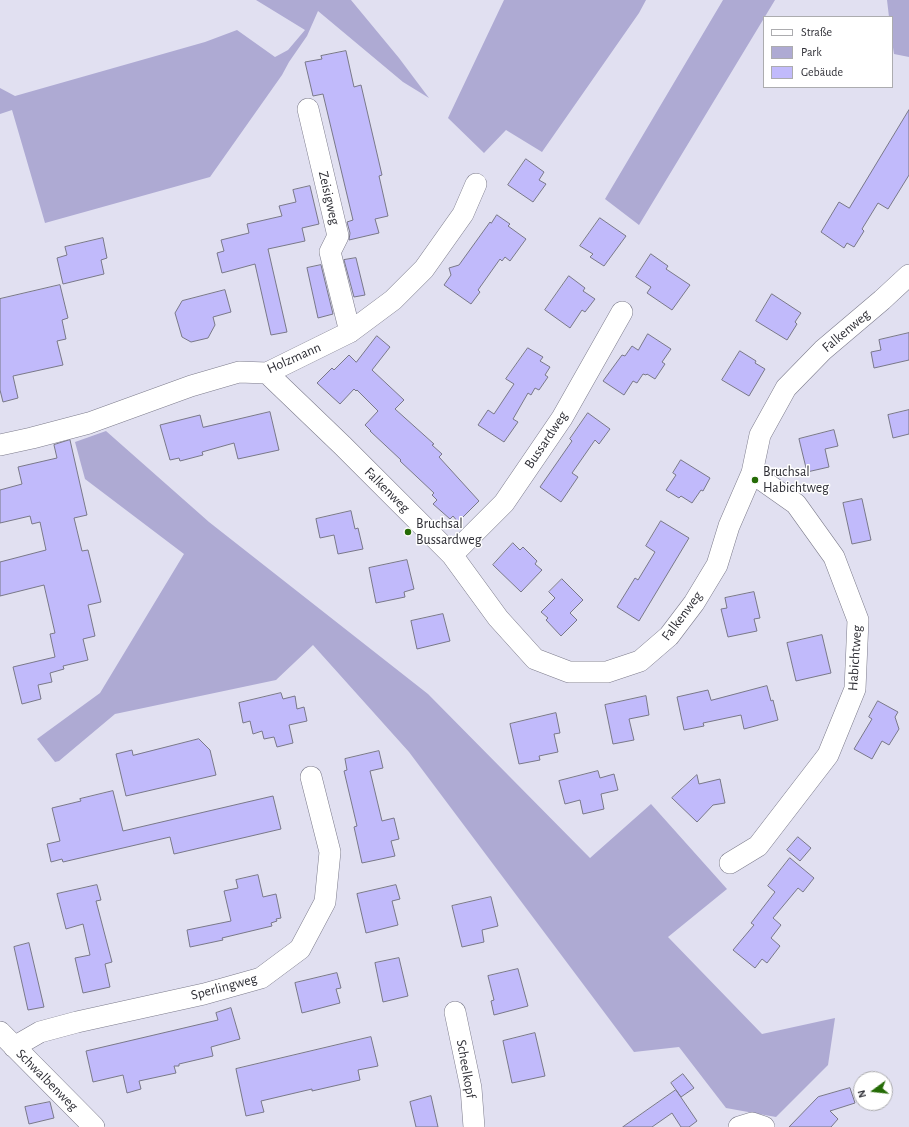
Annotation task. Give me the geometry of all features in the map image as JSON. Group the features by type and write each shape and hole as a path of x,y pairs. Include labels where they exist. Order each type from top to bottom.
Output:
{"street":[{"name":"Zeisigweg","path":"308,109 338,236 330,252 350,332"},
{"name":"Holzmann","path":"0,444 32,438 89,423 191,386 239,372 266,373 350,332 393,300 424,269 463,214 476,184"},
{"name":"Falkenweg","path":"266,373 452,555 498,618 535,659 569,672 607,672 640,661 669,636 694,603 717,565 729,526 752,473 760,435 786,388 823,350 909,275"},
{"name":"Bussardweg","path":"452,555 504,503 562,418 622,312"},
{"name":"Habichtweg","path":"730,863 758,846 828,755 855,689 858,620 834,557 796,504 752,473"},
{"name":"Sperlingweg","path":"14,1047 40,1032 77,1022 204,994 261,978 300,949 325,902 330,852 312,777"},
{"name":"Scheelkopf","path":"455,1012 471,1088 474,1127"},
{"name":"Schwalbenweg","path":"0,1032 94,1127"},
{"path":"739,1127 752,1123 764,1127"}],"green space":[{"path":"256,0 351,0 399,58 429,98 403,82 318,11 307,36 282,75 210,177 45,223 12,110 0,114 0,88 15,96 205,42 237,30 275,57 288,50 305,30"},
{"path":"504,0 646,0 639,13 542,152 506,130 484,153 448,118"},
{"path":"723,0 775,0 765,16 763,16 763,20 639,225 605,199"},
{"path":"887,0 909,0 909,57 894,54 893,16 889,16"},
{"path":"106,431 209,522 428,694 590,858 651,804 727,889 668,937 762,1034 835,1018 828,1065 776,1117 726,1108 679,1047 634,1052 409,752 313,645 276,680 115,714 59,761 55,762 37,739 100,693 184,554 85,479 75,442"}],"building":[{"path":"346,51 354,87 361,85 382,175 379,176 388,216 375,219 379,233 349,240 350,233 347,222 353,220 323,94 313,96 305,62 322,59 321,56"},
{"path":"909,110 909,175 888,209 878,203 862,229 864,231 854,247 847,243 844,248 821,232 839,202 849,208"},
{"path":"526,159 544,172 539,180 546,184 533,202 508,185"},
{"path":"310,186 319,224 302,228 305,241 268,249 287,332 271,335 255,264 222,273 217,253 224,251 221,240 249,233 247,224 282,216 279,206 296,202 293,190"},
{"path":"497,215 510,224 508,226 526,239 510,261 505,257 502,261 500,259 478,290 480,292 471,304 444,285 451,275 449,268 459,265 490,222 491,223"},
{"path":"600,218 626,236 604,266 590,257 593,254 580,246"},
{"path":"103,238 107,258 101,260 104,274 63,284 57,258 67,255 65,247"},
{"path":"651,254 668,266 666,269 690,285 672,310 647,293 651,287 636,277"},
{"path":"356,258 365,295 354,297 344,260"},
{"path":"321,265 333,314 318,318 307,268"},
{"path":"569,276 585,288 583,291 595,299 585,312 582,310 570,328 545,310"},
{"path":"60,285 68,318 62,320 66,339 57,341 63,365 13,376 18,398 3,402 0,390 0,299"},
{"path":"225,290 231,312 213,317 215,325 208,338 191,342 182,337 175,313 182,301"},
{"path":"772,294 801,313 795,322 797,324 787,340 756,321"},
{"path":"909,333 909,360 874,368 871,352 881,350 879,340"},
{"path":"648,334 671,349 662,362 665,364 655,379 647,374 643,374 637,383 633,381 624,395 603,381 622,355 625,356 632,346 638,350"},
{"path":"377,336 390,347 372,370 404,400 395,409 434,444 432,445 442,454 439,457 479,501 458,522 453,516 450,519 433,504 437,500 432,495 434,493 365,425 378,411 357,390 356,391 354,389 340,404 317,383 332,368 334,370 349,355 356,362"},
{"path":"528,348 543,357 540,361 550,367 545,375 548,377 539,390 535,388 531,395 528,393 513,419 518,422 504,442 478,425 488,410 494,414 514,384 506,379"},
{"path":"740,351 756,361 755,363 765,369 749,396 722,380"},
{"path":"909,410 909,434 893,438 888,415"},
{"path":"270,412 279,450 238,459 234,443 202,452 203,455 180,461 179,458 170,460 160,425 200,415 203,427"},
{"path":"588,413 610,429 599,444 595,440 572,473 578,477 561,502 540,487 572,441 570,439"},
{"path":"834,430 838,446 825,449 829,467 807,472 799,439"},
{"path":"70,440 87,515 74,518 82,551 88,550 101,602 88,605 95,636 83,639 88,660 63,666 64,669 50,673 52,682 38,685 41,699 22,704 13,667 55,657 50,634 55,633 44,585 0,596 0,562 46,550 40,522 32,524 30,516 0,523 0,490 22,484 18,467 57,458 54,445"},
{"path":"681,460 710,478 703,491 701,490 692,503 681,496 679,498 666,490 676,475 673,473"},
{"path":"862,499 871,540 852,544 843,503"},
{"path":"351,511 355,529 358,528 363,549 338,554 334,535 320,538 316,519"},
{"path":"661,521 689,538 639,621 617,607 635,578 638,580 655,552 646,546"},
{"path":"513,543 520,550 523,547 537,561 535,564 542,570 521,592 493,565"},
{"path":"407,560 414,589 404,592 405,597 376,603 369,568"},
{"path":"562,579 583,600 570,613 577,620 561,636 546,620 548,618 541,612 555,598 549,592"},
{"path":"754,592 760,618 754,619 757,631 728,637 721,609 727,608 725,598"},
{"path":"443,614 450,641 417,649 411,621"},
{"path":"822,635 831,673 796,681 787,643"},
{"path":"767,686 771,701 773,700 778,720 744,729 741,715 703,723 704,726 684,730 677,697 708,690 711,700"},
{"path":"281,693 283,699 295,696 297,709 304,707 307,721 289,725 293,743 277,747 274,737 264,739 262,731 253,734 250,721 243,723 239,703"},
{"path":"646,696 649,715 629,719 634,740 613,744 605,705"},
{"path":"878,701 898,712 895,717 899,729 889,745 882,741 872,759 854,749 872,719 869,717"},
{"path":"556,713 560,733 554,734 558,752 539,756 540,760 519,764 510,724"},
{"path":"199,739 210,750 216,775 126,796 116,754 132,750 133,755"},
{"path":"379,751 383,768 370,771 382,821 394,818 399,839 391,841 395,856 362,863 354,827 357,826 344,771 347,770 345,759"},
{"path":"598,771 600,778 614,774 618,790 601,794 604,809 583,814 580,800 565,804 559,781"},
{"path":"697,775 699,784 720,779 725,803 713,805 697,822 672,798"},
{"path":"113,791 123,831 273,796 281,829 174,854 170,837 63,862 62,859 51,862 47,844 60,841 52,808"},
{"path":"798,837 811,848 800,861 787,850"},
{"path":"790,858 814,878 803,892 798,888 773,918 781,925 771,938 780,946 767,963 762,959 755,968 733,950 754,925 751,923 775,892 768,886"},
{"path":"258,875 263,897 276,894 281,918 276,919 277,921 271,923 272,926 222,938 223,940 190,947 187,930 231,921 224,891 238,888 236,880"},
{"path":"97,885 101,900 96,901 112,962 105,964 110,987 83,993 75,958 90,955 83,924 66,929 57,894"},
{"path":"396,885 400,899 392,901 398,925 366,933 357,894"},
{"path":"491,897 498,926 482,930 484,942 462,947 452,906"},
{"path":"29,943 44,1007 28,1010 14,947"},
{"path":"399,958 408,996 383,1002 375,963"},
{"path":"518,969 528,1006 494,1015 491,1001 494,1000 488,976"},
{"path":"337,973 341,988 336,989 340,1003 302,1013 295,983"},
{"path":"231,1008 240,1039 211,1047 213,1056 179,1064 179,1066 174,1066 176,1073 139,1081 141,1089 127,1093 123,1075 93,1082 86,1051 218,1020 216,1013"},
{"path":"535,1033 545,1076 512,1083 503,1041"},
{"path":"371,1037 378,1066 358,1070 360,1080 261,1101 264,1112 246,1116 236,1069"},
{"path":"683,1074 694,1088 681,1097 671,1083"},
{"path":"850,1088 853,1097 853,1104 830,1111 838,1119 831,1127 789,1127 818,1097"},
{"path":"676,1090 697,1121 689,1127 681,1127 672,1113 652,1127 623,1127"},
{"path":"431,1096 438,1127 416,1127 410,1102"},
{"path":"50,1102 54,1118 29,1124 25,1107"}],"place":[{"name":"Bruchsal Habichtweg","path":"755,480"},
{"name":"Bruchsal Bussardweg","path":"408,532"}]}
